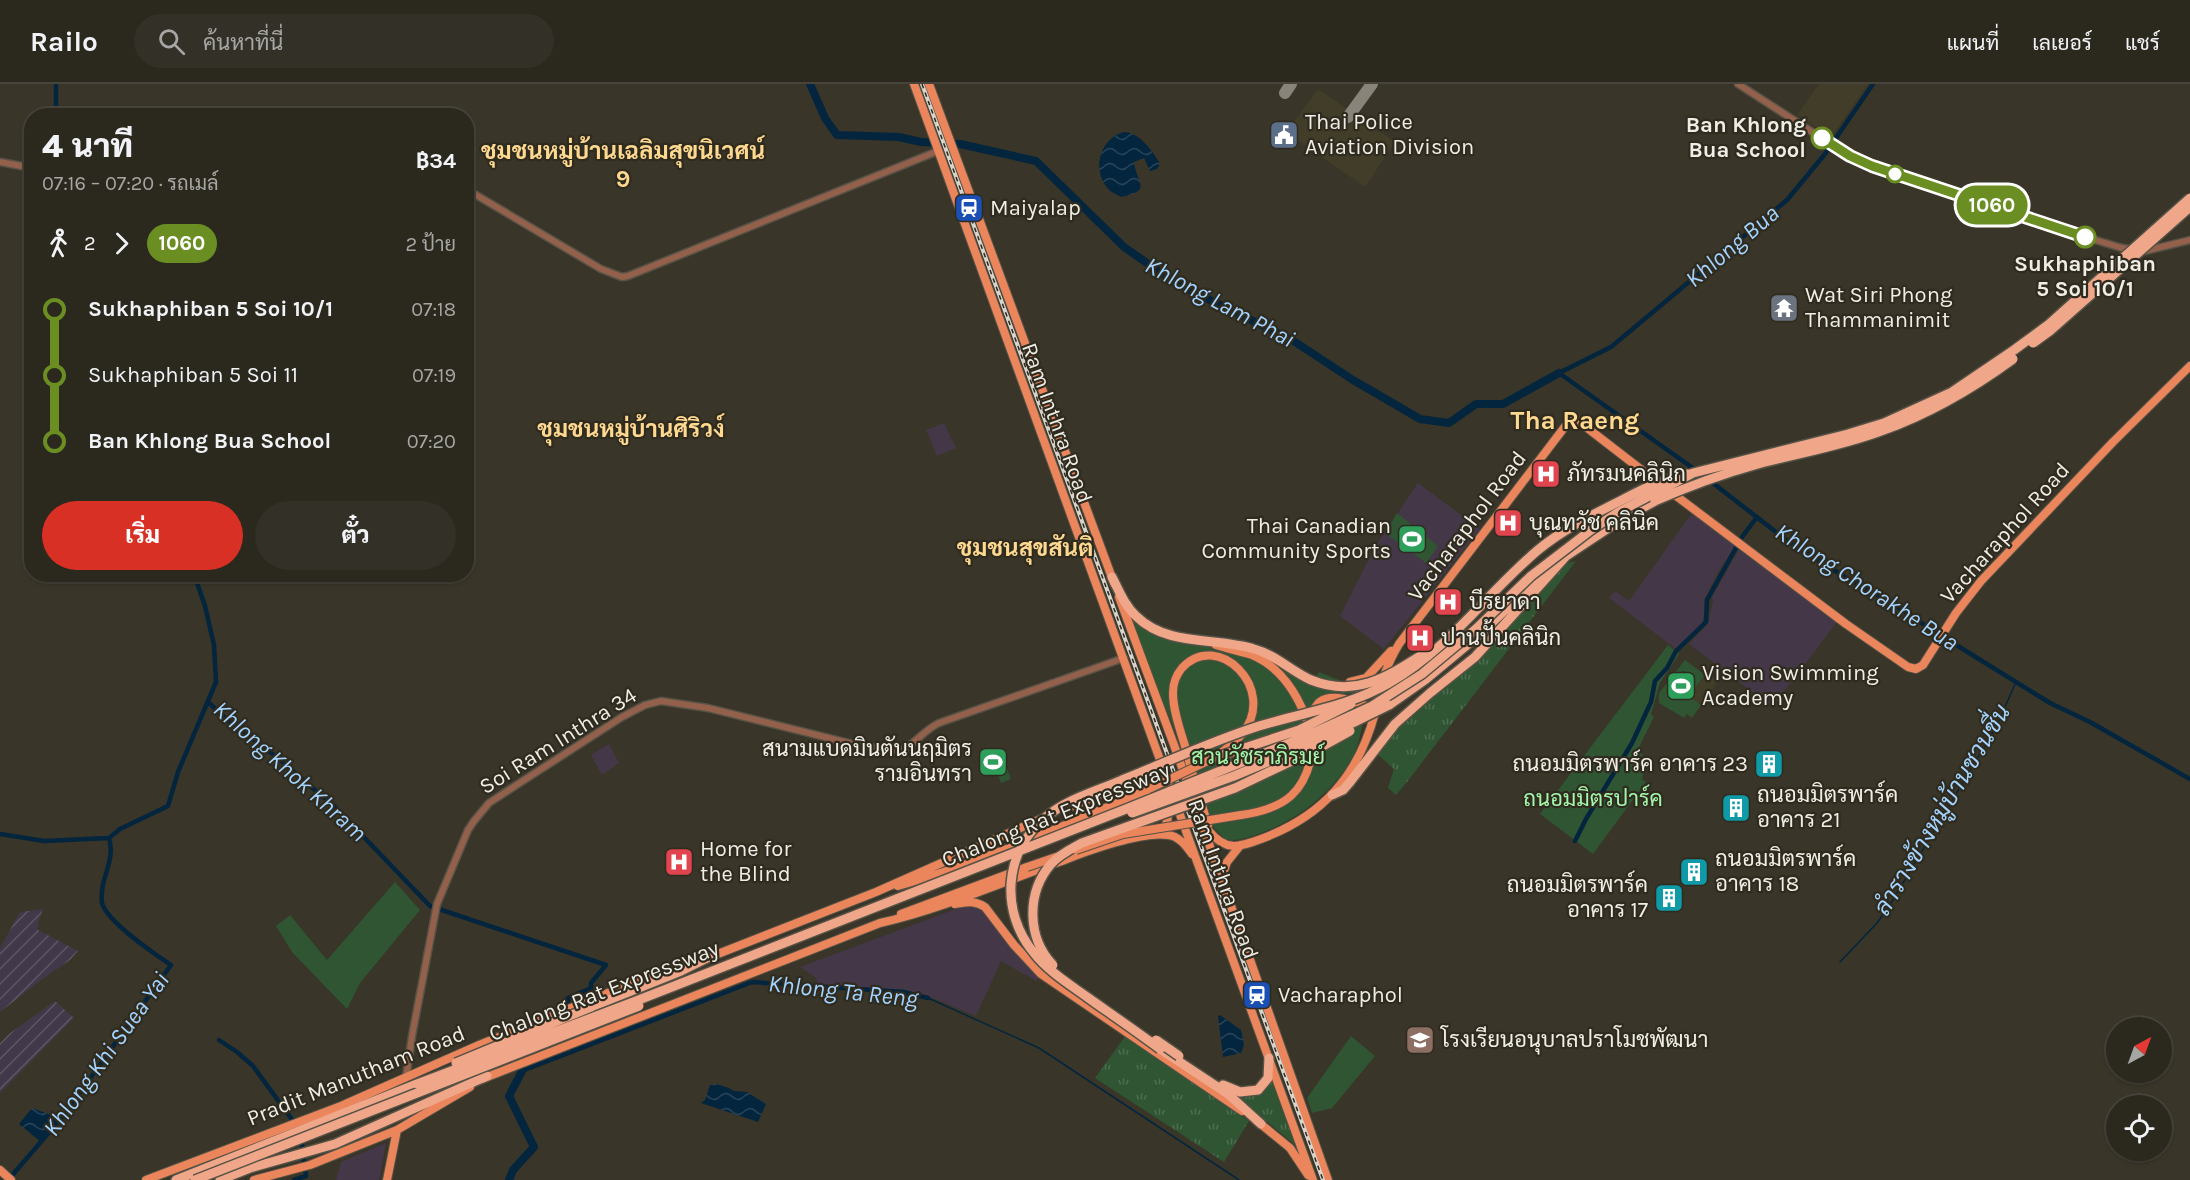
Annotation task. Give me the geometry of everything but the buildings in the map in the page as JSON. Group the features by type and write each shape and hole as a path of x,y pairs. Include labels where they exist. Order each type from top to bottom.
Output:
{"highway":[{"name":"Chalong Rat Expressway","path":"176,1180 1126,809 1302,738 1360,712 1422,674 1476,629 1531,576 1591,530 1693,473 1884,423 1952,392 2048,325 2190,198"},
{"name":"Chalong Rat Expressway","path":"195,1180 1306,746 1389,705 1426,679 1479,635 1536,580 1567,555 1630,514 1701,481 1879,432 1956,398 2051,330 2190,207"},
{"path":"1214,758 1299,730 1334,714 1387,684 1422,662 1513,573 1553,538 1640,491 1675,476 1693,473"},
{"path":"1332,795 1343,790 1395,724 1486,646 1567,555"},
{"path":"1112,578 1131,610 1144,623 1164,633 1204,642 1221,641 1256,649 1278,659 1311,680 1344,688 1377,681 1424,653 1463,623"},
{"path":"1262,1124 1228,1094 1160,1052 1061,978 1036,955 1027,944 1011,907 1010,889 1013,869 1027,837 1046,817 1059,808 1247,731 1365,695"},
{"path":"1269,1058 1269,1073 1266,1082 1258,1090 1247,1093 1226,1087 1069,979 1048,960 1039,945 1033,917 1035,894 1044,874 1061,855 1082,843 1235,788 1321,747 1372,719 1389,705"},
{"path":"417,1084 430,1074 688,969 709,957"},
{"path":"223,1179 345,1140 488,1076"}],"main road":[{"name":"Ram Inthra Road","path":"914,84 1156,745 1312,1180"},
{"name":"Ram Inthra Road","path":"929,84 1174,745 1328,1180"},
{"path":"984,275 998,270"},
{"name":"Vacharaphol Road","path":"1239,847 1294,824 1319,808 1350,773 1364,747 1386,667 1399,644 1572,419 1577,420 1846,624 1908,667 1920,668 1969,595 1988,573 2158,395 2190,366"},
{"path":"254,1180 305,1166 397,1130 488,1076 961,891 1123,834 1261,812 1280,805 1296,791 1311,763 1313,744 1298,700 1278,672 1264,661 1204,642"},
{"path":"1309,728 1314,709 1323,700 1353,698 1356,688 1348,683 1366,678 1399,644"},
{"path":"876,892 939,874 1021,843 1147,790 1214,758 1242,734 1254,708 1252,692 1246,677 1229,661 1218,657 1202,656 1186,664 1176,677 1173,692 1177,720 1209,831 1223,874 1236,922"},
{"path":"1349,698 1376,710"},
{"name":"Pradit Manutham Road","path":"146,1180 341,1106 542,1019 660,972 709,957 876,892 1025,826 1123,786 1156,768 1158,762 1156,745"},
{"path":"1123,786 1145,786 1162,796 1168,820 1165,827 1156,835"},
{"path":"1209,831 1221,843 1239,847 1227,862 1223,874"},
{"path":"919,914 1086,852 1156,835 1177,837 1197,860"},
{"path":"880,923 968,902 979,903 990,913 1034,967 1076,998 1160,1052"},
{"path":"542,1019 533,1035 534,1042 540,1048 555,1049"},
{"path":"1289,1113 1302,1108"},
{"path":"1262,1124 1290,1148 1312,1180"},
{"path":"387,1180 397,1130"},
{"path":"0,1170 9,1178"}],"street":[{"path":"1738,84 1840,150 1889,172 2122,248 2145,251 2190,240"},
{"path":"474,194 593,264 621,277 640,272 703,247 938,148"},
{"path":"0,162 24,166"},
{"name":"Soi Ram Inthra 34","path":"406,1077 435,911 468,830 489,803 608,726 654,702 669,701 708,708 857,745 900,751 923,732 939,723 1124,658"}],"shaded area":[{"path":"1819,84 1868,84 1831,137 1797,115"},
{"path":"1318,89 1395,142 1365,187 1296,139 1293,123"},
{"path":"944,423 956,448 937,456 926,430"},
{"path":"1418,483 1480,529 1384,649 1340,616 1375,547"},
{"path":"1692,513 1735,546 1704,600 1703,621 1697,630 1676,649 1609,598 1615,591 1629,601"},
{"path":"1739,549 1837,622 1772,707 1689,644 1708,624 1712,597"},
{"path":"1707,673 1718,681 1701,705 1689,696"},
{"path":"609,744 619,763 602,775 591,755"},
{"path":"969,904 982,908 1010,945 1039,977 1036,981 1001,961 976,1016 933,998 905,990 818,984 815,977 800,967"},
{"path":"43,909 38,930 78,951 70,960 0,1012 0,948 20,912"},
{"path":"55,1001 74,1018 0,1093 0,1043"},
{"path":"386,1143 379,1180 336,1180 341,1162"}],"green space":[{"name":"Thai Canadian Community Sports","path":"1397,513 1438,546 1426,563 1385,533"},
{"path":"1576,561 1396,795 1388,788 1394,769 1375,752 1419,705 1554,576 1568,563"},
{"name":"สวนวัชราภิรมย์","path":"1126,610 1168,639 1221,650 1253,650 1313,684 1319,672 1346,683 1354,690 1353,693 1325,696 1320,706 1342,703 1365,715 1356,749 1343,772 1324,794 1301,813 1275,827 1248,837 1235,840 1225,839 1214,828"},
{"name":"ถนอมมิตรปาร์ค","path":"1668,645 1679,654 1660,683 1651,714 1654,717 1639,747 1645,762 1642,779 1646,782 1593,854 1540,814"},
{"name":"Vision Swimming Academy","path":"1685,660 1705,675 1689,696 1701,705 1692,718 1687,714 1684,718 1659,703 1659,693"},
{"name":"สนามแบดมินตันนฤมิตร รามอินทรา","path":"1000,750 1011,779 1001,783 995,767 985,770 980,757"},
{"path":"395,882 420,910 360,983 347,1009 292,952 276,926 290,915 327,960"},
{"path":"1126,1035 1249,1121 1224,1162 1095,1078"},
{"path":"1351,1036 1375,1056 1332,1108 1312,1113 1307,1098"},
{"path":"1271,1082 1295,1145 1238,1097 1257,1095"}],"water":[{"path":"1124,132 1140,139 1160,164 1157,169 1150,171 1144,158 1134,162 1140,189 1121,197 1106,186 1099,162 1110,140"},
{"path":"1683,671 1694,680 1682,696 1671,687"},
{"path":"1220,1015 1241,1030 1244,1045 1241,1053 1223,1057 1218,1016"},
{"path":"716,1084 734,1091 747,1092 766,1104 758,1122 701,1103 705,1100 710,1085"},
{"path":"32,1108 59,1118 41,1142 19,1124"}],"waterway":[{"name":"Khlong Khok Khram","path":"56,84 56,108"},
{"name":"Khlong Lam Phai","path":"810,84 825,118 837,135 899,137 921,142 960,144 1036,161 1124,247 1177,284 1292,340 1353,380 1420,419 1449,423 1476,404 1503,404 1559,373"},
{"name":"Khlong Bua","path":"1697,471 1559,373 1611,347 1787,200 1825,154 1873,84"},
{"name":"Khlong Chorakhe Bua","path":"1709,480 1785,539 1845,577 1893,604 2050,703 2090,722 2190,779"},
{"path":"1575,841 1632,743 1651,702 1655,681 1667,668 1676,651 1706,622 1707,600 1742,537 1757,517"},
{"name":"Khlong Khi Suea Yai","path":"109,838 120,829 168,806 178,772 216,682 214,645 197,582"},
{"name":"ลำรางข้างหมู่บ้านชวนชื่น","path":"1840,962 1877,923 1891,903 1996,727 2016,682"},
{"name":"Khlong Khok Khram","path":"208,702 236,728 274,755 335,807 430,906 606,965 591,983 591,988 568,998 569,1010"},
{"path":"0,834 44,841 109,838"},
{"name":"Khlong Khi Suea Yai","path":"9,1179 64,1115 171,965 122,928 106,911 102,903 103,884 110,856 109,838"},
{"name":"Khlong Ta Reng","path":"522,1071 752,982 903,992 928,998"},
{"name":"Khlong Ta Reng","path":"928,998 1039,1048 1239,1180"},
{"name":"Khlong Khok Khram","path":"571,1034 572,1052"},
{"path":"219,1040 253,1066 296,1125"},
{"path":"509,1180 513,1170 534,1147 509,1096 522,1071"},
{"path":"294,1180 306,1176 301,1138"}],"taxiway":[{"path":"1285,93 1291,84"},
{"path":"1348,117 1372,84"}],"railway":[{"path":"922,84 1323,1180"}],"bus line":[{"name":"1060","path":"1822,138 1850,156 1872,166 2085,237"}],"place":[{"name":"Thai Police Aviation Division","path":"1284,135"},
{"name":"Ban Khlong Bua School","path":"1822,138"},
{"name":"Maiyalap","path":"969,208"},
{"name":"Sukhaphiban 5 Soi 10/1","path":"2085,237"},
{"name":"Wat Siri Phong Thammanimit","path":"1784,308"},
{"name":"ภัทรมนคลินิก","path":"1546,474"},
{"name":"บุณทวัช คลินิค","path":"1508,523"},
{"name":"Thai Canadian Community Sports","path":"1412,539"},
{"name":"บีรยาดา","path":"1448,602"},
{"name":"ปานปั้นคลินิก","path":"1420,638"},
{"name":"Vision Swimming Academy","path":"1681,686"},
{"name":"สนามแบดมินตันนฤมิตร รามอินทรา","path":"993,762"},
{"name":"ถนอมมิตรพาร์ค อาคาร 23","path":"1769,764"},
{"name":"ถนอมมิตรพาร์ค อาคาร 21","path":"1736,808"},
{"name":"Home for the Blind","path":"679,862"},
{"name":"ถนอมมิตรพาร์ค อาคาร 18","path":"1694,872"},
{"name":"ถนอมมิตรพาร์ค อาคาร 17","path":"1669,898"},
{"name":"Vacharaphol","path":"1257,995"},
{"name":"โรงเรียนอนุบาลปราโมชพัฒนา","path":"1420,1040"}],"district":[{"name":"ชุมชนหมู่บ้านเฉลิมสุขนิเวศน์ 9","path":"623,165"},
{"name":"Tha Raeng","path":"1575,420"},
{"name":"ชุมชนหมู่บ้านศิริวง์","path":"631,429"},
{"name":"ชุมชนสุขสันติ","path":"1025,548"}]}
